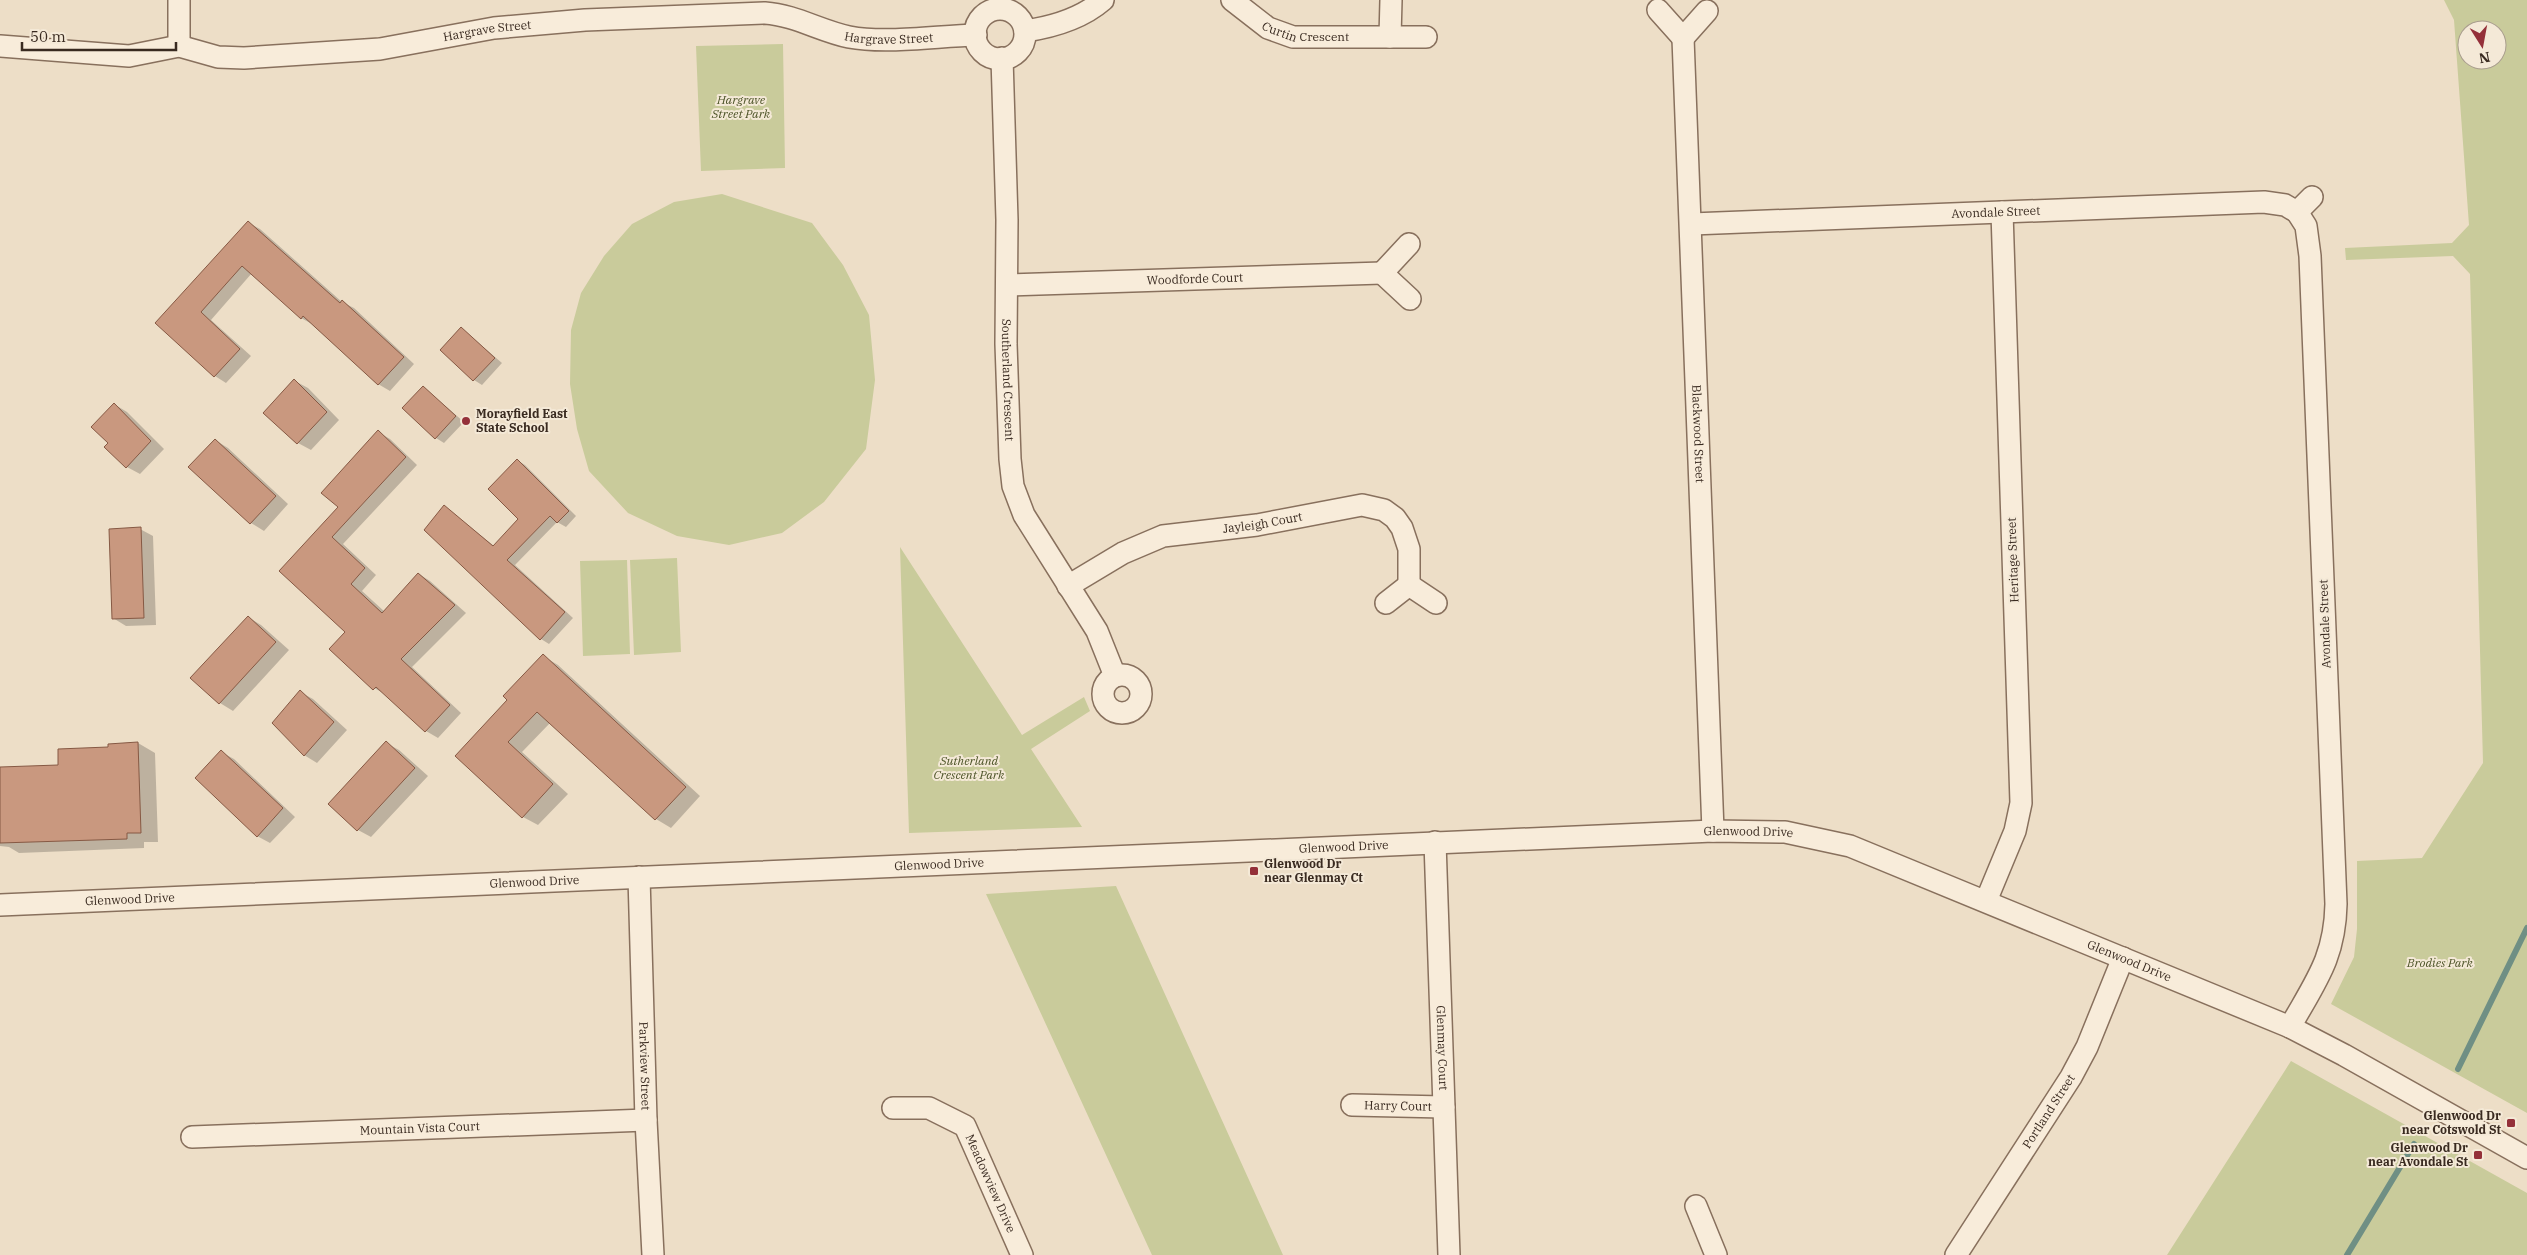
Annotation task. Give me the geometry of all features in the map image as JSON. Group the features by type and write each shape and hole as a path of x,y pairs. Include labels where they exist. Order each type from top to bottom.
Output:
{"street":[{"path":"179,0 179,46"},
{"path":"1025,31 1064,22 1080,16 1103,0"},
{"name":"Curtin Crescent","path":"1232,0 1256,20 1278,34 1312,37 1426,37"},
{"path":"1390,37 1391,0"},
{"path":"997,4 1013,12 1023,24 1025,31 1021,47 1016,52 1002,58 987,54 981,49 976,35 979,20 997,4"},
{"path":"1658,10 1684,38 1708,11"},
{"name":"Hargrave Street","path":"0,46 129,56 179,46 218,57 244,58 380,49 494,28 585,20 765,13 791,17 841,34 871,40 976,35"},
{"name":"Blackwood Street","path":"1684,38 1713,832"},
{"name":"Southerland Crescent","path":"1002,58 1007,220 1010,458 1013,486 1024,515 1097,631 1115,676"},
{"path":"2297,212 2312,197"},
{"name":"Avondale Street","path":"1692,224 2264,202 2285,205 2297,212 2306,226 2310,244 2336,904 2335,928 2325,964 2290,1027"},
{"name":"Heritage Street","path":"1986,901 2015,831 2021,803 2002,212"},
{"path":"1409,244 1382,273 1410,299"},
{"name":"Woodforde Court","path":"1007,285 1382,273"},
{"name":"Jayleigh Court","path":"1068,586 1123,553 1163,536 1257,525 1362,505 1384,510 1395,518 1402,528 1410,549 1409,585"},
{"path":"1386,603 1409,585 1436,603"},
{"name":"Glenwood Drive","path":"0,905 1435,842 1775,831 1829,840 1859,850 2290,1027 2344,1055 2527,1158"},
{"name":"Glenmay Court","path":"1435,842 1449,1255"},
{"name":"Parkview Street","path":"639,877 646,1120 653,1255"},
{"name":"Portland Street","path":"1956,1255 2071,1077 2087,1047 2123,958"},
{"name":"Harry Court","path":"1352,1105 1444,1106"},
{"name":"Meadowview Drive","path":"893,1108 929,1108 965,1126 1022,1255"},
{"name":"Mountain Vista Court","path":"192,1137 646,1120"},
{"path":"1696,1206 1716,1255"}],"green space":[{"name":"Brodies Park","path":"2444,0 2527,0 2527,1113 2331,1004 2354,957 2357,929 2357,861 2422,858 2483,763 2470,274 2453,256 2346,260 2345,248 2452,243 2469,225 2458,70 2507,70 2507,20 2457,20 2457,61 2454,20"},
{"name":"Hargrave Street Park","path":"783,44 785,168 701,171 696,46"},
{"path":"722,194 812,223 843,265 869,315 875,380 866,449 824,502 782,533 729,545 677,536 628,513 589,471 577,429 570,384 571,330 581,293 604,256 632,224 674,202"},
{"name":"Sutherland Crescent Park","path":"900,547 1022,735 1084,697 1090,711 1031,749 1082,827 909,833"},
{"path":"677,558 681,652 634,655 630,560"},
{"path":"627,560 630,654 583,656 580,561"},
{"path":"1116,886 1283,1255 1152,1255 986,894"},
{"path":"2291,1061 2527,1193 2527,1255 2167,1255"}],"building":[{"path":"248,221 340,303 342,300 404,357 378,385 303,316 301,319 242,266 201,312 240,349 214,377 155,323"},
{"path":"461,327 495,358 473,381 440,350"},
{"path":"294,379 327,412 297,444 263,413"},
{"path":"423,386 456,416 435,439 402,408"},
{"path":"114,403 151,441 126,468 104,447 108,443 91,427"},
{"path":"378,430 406,457 332,537 365,568 351,584 382,613 418,573 455,605 401,659 450,705 425,732 376,687 373,690 329,649 345,632 279,571 338,507 321,493"},
{"path":"215,439 276,496 250,524 188,467"},
{"path":"517,459 569,511 557,523 550,516 507,560 565,612 540,640 424,530 444,505 493,546 518,519 488,489"},
{"path":"141,527 144,618 112,619 109,529"},
{"path":"248,616 276,642 219,704 190,678"},
{"path":"543,654 686,787 655,820 537,712 508,742 553,784 522,818 455,756 507,700 503,696"},
{"path":"300,690 334,722 304,756 272,723"},
{"path":"386,741 415,768 357,831 328,804"},
{"path":"138,742 141,833 127,833 127,839 0,843 0,767 58,765 58,749 108,747 108,744"},
{"path":"221,750 283,808 257,837 195,778"}],"waterway":[{"path":"2458,1069 2527,928"},
{"path":"2347,1255 2414,1144"}],"place":[{"name":"Morayfield East State School","path":"466,421"},
{"name":"Glenwood Dr near Glenmay Ct","path":"1254,871"},
{"name":"Glenwood Dr near Cotswold St","path":"2511,1123"},
{"name":"Glenwood Dr near Avondale St","path":"2478,1155"}]}
